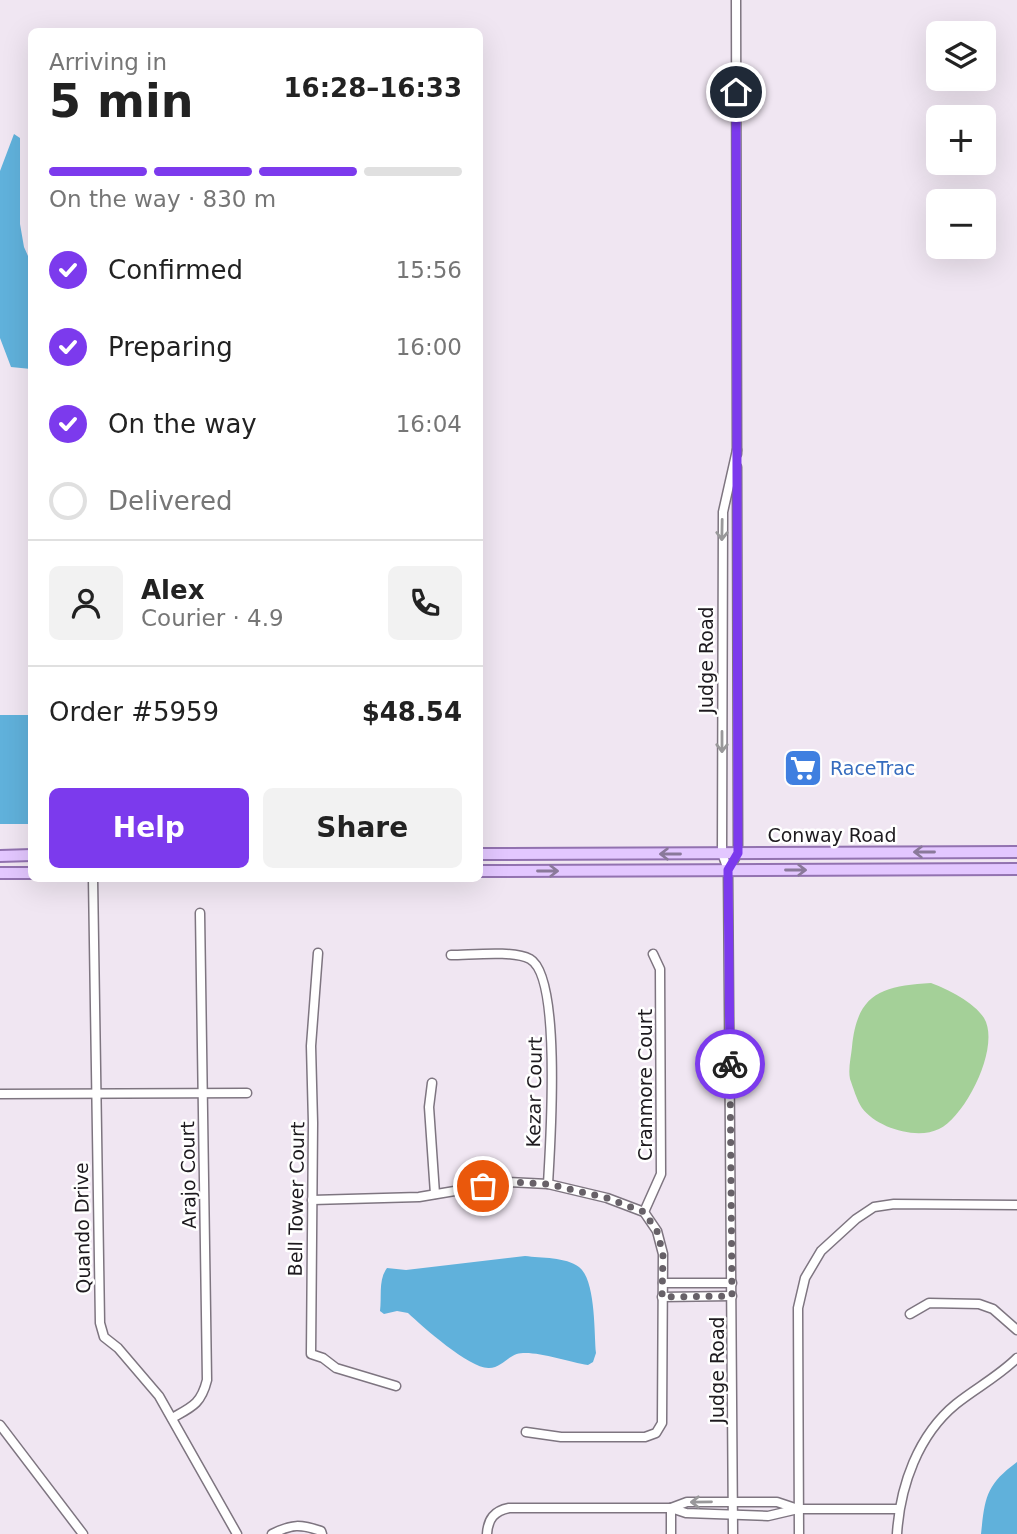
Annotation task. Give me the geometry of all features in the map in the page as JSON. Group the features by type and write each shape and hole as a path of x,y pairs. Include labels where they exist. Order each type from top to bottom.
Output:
{"main road":[{"path":"928,869 948,862 960,852"},
{"name":"Conway Road","path":"483,855 1017,852"},
{"path":"0,856 28,855"},
{"name":"Conway Road","path":"483,872 1017,869"},
{"path":"0,873 28,873"}],"street":[{"name":"Judge Road","path":"736,0 738,853"},
{"name":"Judge Road","path":"733,1534 728,870 722,853 723,512 737,450"},
{"path":"728,870 738,853"},
{"name":"Quando Drive","path":"93,882 100,1323 104,1337 118,1348 159,1396 237,1534"},
{"name":"Arajo Court","path":"172,1418 197,1404 207,1381 200,914"},
{"name":"Bell Tower Court","path":"318,953 311,1046 311,1354 323,1358 336,1368 397,1386"},
{"name":"Cranmore Court","path":"644,1212 661,1174 660,970 653,954"},
{"name":"Kezar Court","path":"451,955 520,956 533,961 539,971 553,1043 548,1184"},
{"path":"432,1083 429,1107 435,1194"},
{"path":"0,1094 247,1093"},
{"path":"312,1200 419,1197 508,1182 548,1184 607,1198 644,1212 657,1231 663,1254 662,1423 656,1433 645,1437 561,1437 526,1432"},
{"path":"799,1534 798,1308 805,1278 821,1251 856,1219 874,1207 894,1204 1017,1205"},
{"path":"663,1283 733,1283"},
{"path":"692,1283 692,1296"},
{"path":"662,1297 732,1296"},
{"path":"910,1314 929,1303 979,1304 993,1309 1017,1330"},
{"path":"897,1534 899,1509 907,1479 935,1423 1017,1358"},
{"path":"0,1425 83,1534"},
{"path":"671,1508 687,1502 768,1502 798,1509 899,1509"},
{"path":"768,1502 768,1516"},
{"path":"487,1534 489,1520 499,1510 509,1508 671,1508 686,1513 768,1516 798,1509"},
{"path":"671,1508 671,1534"},
{"path":"272,1534 288,1526 305,1526 321,1531 322,1534"}],"green space":[{"path":"931,983 960,997 980,1012 988,1030 988,1045 970,1096 949,1122 930,1132 898,1130 869,1115 857,1098 849,1067 855,1029 866,1004 875,996 886,990"}],"water":[{"path":"14,134 20,138 20,224 28,256 28,369 11,367 0,338 0,171"},
{"path":"0,715 28,715 28,824 0,824"},
{"path":"525,1256 567,1261 579,1267 585,1274 593,1307 596,1353 593,1362 588,1365 523,1353 489,1368 470,1362 408,1313 397,1311 384,1314 380,1311 381,1283 387,1268 406,1270"},
{"path":"1017,1462 1017,1534 981,1534 986,1501 993,1485"}],"way so far":[{"path":"483,1186 508,1182 548,1184 607,1198 644,1212 657,1231 663,1254 662,1297 732,1296 730,1064"}],"place":[{"name":"RaceTrac","path":"803,768"}],"route":[{"path":"730,1064 728,870 738,853 736,92"}]}
